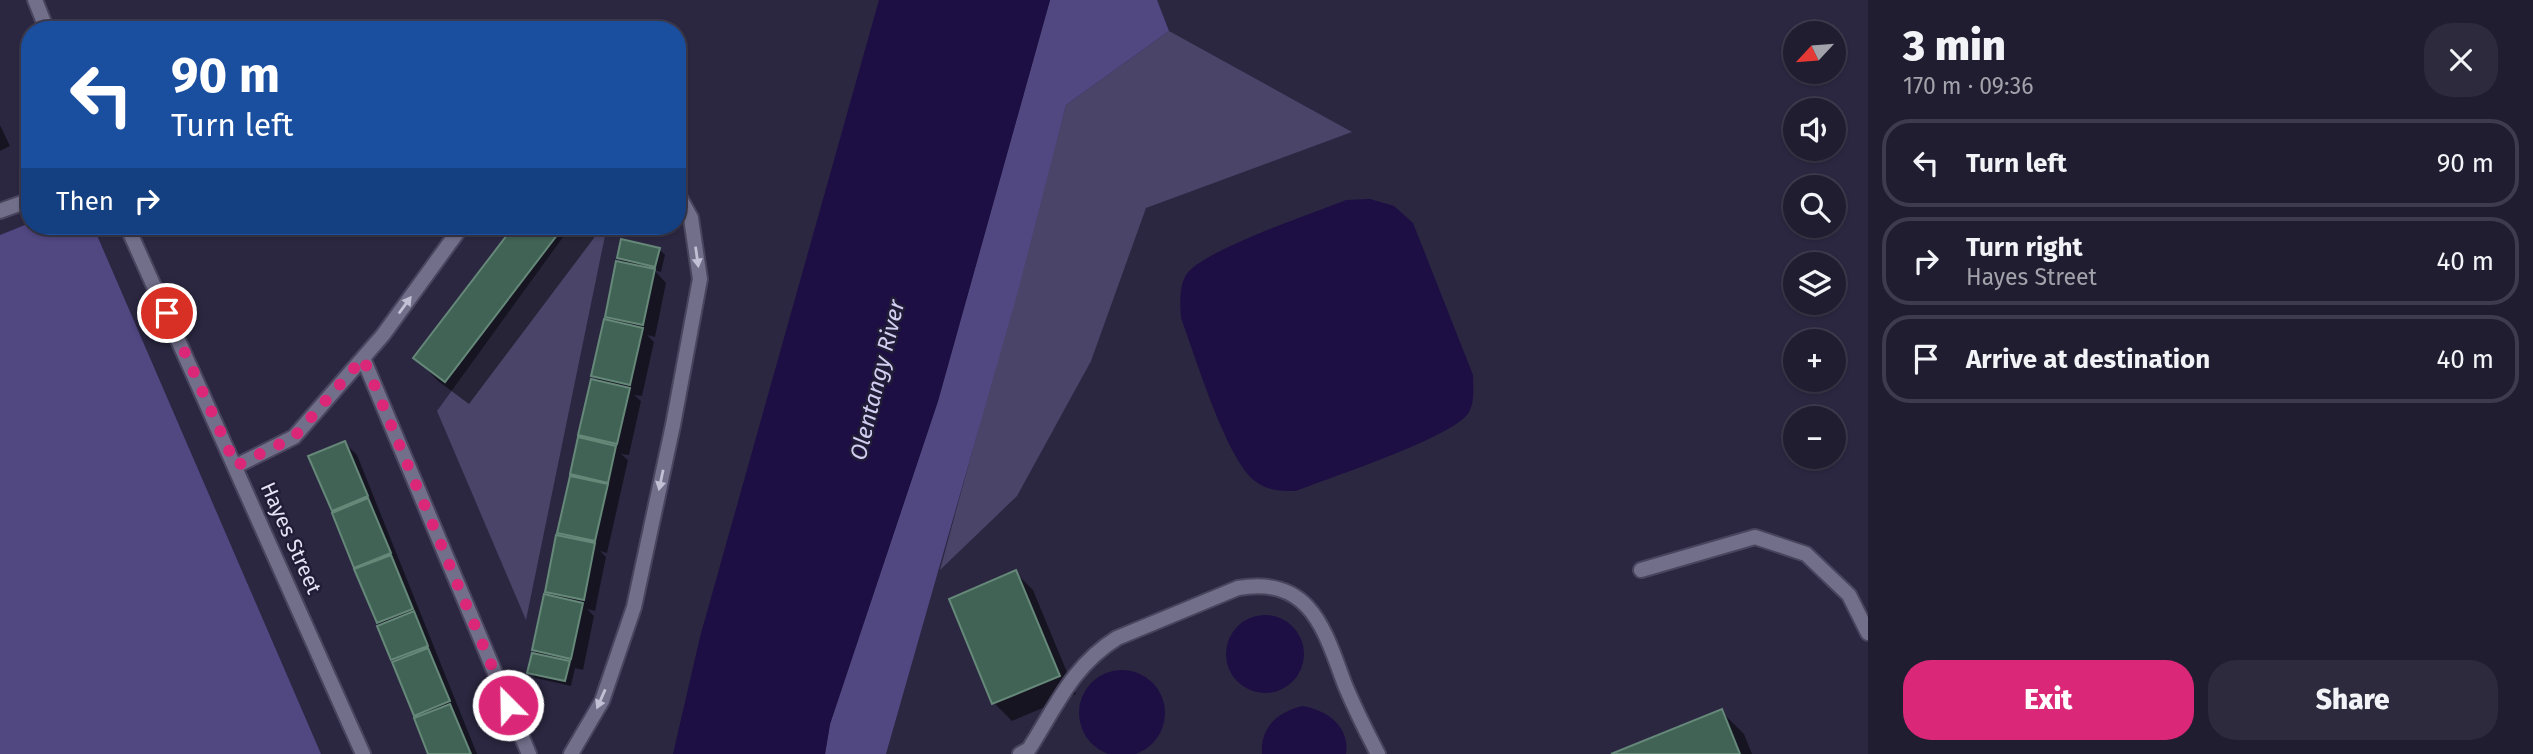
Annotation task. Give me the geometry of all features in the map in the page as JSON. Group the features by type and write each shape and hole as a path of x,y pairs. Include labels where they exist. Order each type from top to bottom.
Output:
{"street":[{"path":"35,0 43,21"},
{"path":"0,211 21,203"},
{"path":"571,754 602,701 634,607 673,425 700,279 691,218 686,209"},
{"name":"Hayes Street","path":"131,235 363,754"},
{"path":"236,466 294,437 363,358 455,235"},
{"path":"363,358 529,754"},
{"path":"1640,570 1755,537 1806,554 1849,595 1868,633"},
{"path":"1029,752 1076,671 1100,648 1117,638 1238,588 1259,585 1294,595 1308,606 1323,625 1354,707 1378,754"}],"shaded area":[{"path":"1050,0 1157,0 1169,31 1066,105 1018,291 886,754 825,754 830,724 938,401"},
{"path":"1169,31 1352,132 1146,208 1091,361 1017,496 940,570 1066,105"},
{"path":"21,227 21,235 97,235 321,754 0,754 0,235"},
{"path":"564,235 605,235 526,620 437,411"}],"water":[{"name":"Olentangy River","path":"879,0 1050,0 938,401 830,724 825,754 673,754 700,637"},
{"path":"1370,199 1394,206 1413,223 1473,375 1471,408 1459,422 1417,445 1296,491 1269,489 1255,481 1244,469 1212,405 1181,318 1182,285 1186,275 1196,265 1235,244 1346,200"},
{"path":"1257,615 1273,615 1287,621 1298,632 1304,646 1304,662 1298,676 1287,687 1273,693 1257,693 1243,687 1232,676 1226,662 1226,646 1232,632 1243,621"},
{"path":"1114,671 1130,671 1146,678 1157,689 1164,705 1164,721 1157,737 1146,748 1130,755 1114,755 1098,748 1087,737 1080,721 1080,705 1087,689 1098,678"},
{"path":"1302,706 1320,711 1335,721 1344,735 1346,754 1262,754 1264,736 1272,722 1285,712"}],"building":[{"path":"507,235 557,235 445,382 413,358"},
{"path":"621,239 660,248 655,267 617,258"},
{"path":"616,261 655,269 643,325 605,317"},
{"path":"604,319 643,328 630,385 591,376"},
{"path":"591,379 630,388 617,444 578,435"},
{"path":"578,437 616,446 608,483 570,474"},
{"path":"345,441 368,496 332,511 308,456"},
{"path":"570,476 608,484 595,541 557,533"},
{"path":"368,498 391,553 354,568 332,513"},
{"path":"556,535 595,543 584,600 545,592"},
{"path":"391,555 413,609 377,623 354,569"},
{"path":"1016,570 1060,676 992,704 949,599"},
{"path":"544,594 583,603 571,659 532,650"},
{"path":"414,611 428,646 391,660 377,626"},
{"path":"428,648 450,701 414,716 392,662"},
{"path":"532,653 570,661 565,681 527,673"},
{"path":"450,704 471,754 428,754 414,718"},
{"path":"1722,709 1740,754 1611,754"}],"route":[{"path":"167,313 236,466 294,437 363,358 508,705"}]}
